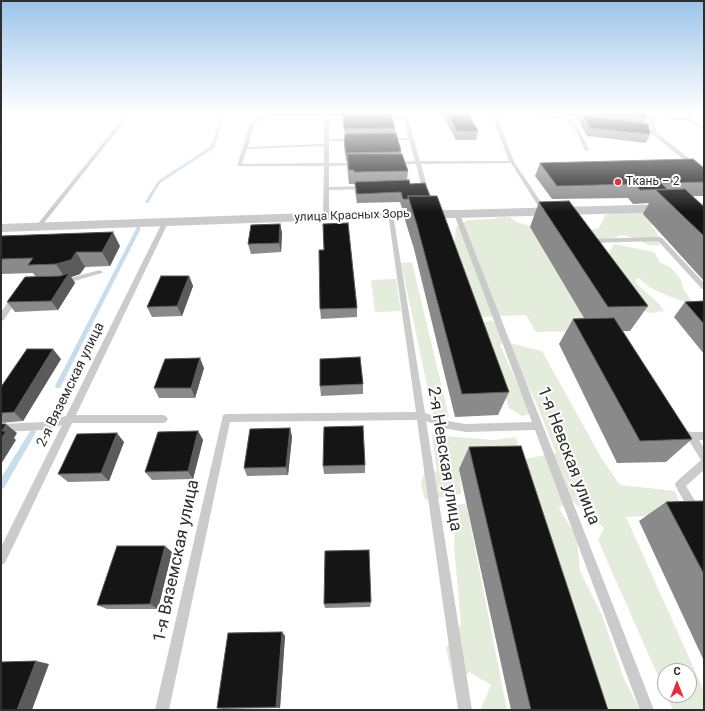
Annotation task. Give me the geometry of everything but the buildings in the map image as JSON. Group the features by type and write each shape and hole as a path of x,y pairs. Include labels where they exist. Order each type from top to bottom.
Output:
{"street":[{"name":"улица Красных Зорь","path":"1,228 390,214 687,210 704,207"}],"lane":[{"path":"38,227 103,145"},
{"path":"283,145 245,148 239,166 362,164"},
{"path":"326,145 326,216"},
{"path":"409,186 424,186 413,145"},
{"path":"506,145 512,162 553,213"},
{"path":"585,145 587,150"},
{"path":"669,145 697,168 687,166"},
{"path":"386,163 512,162"},
{"path":"326,189 373,188"},
{"name":"2-я Невская улица","path":"390,214 422,416 465,710"},
{"name":"1-я Невская улица","path":"457,214 647,710"},
{"name":"2-я Вяземская улица","path":"1,559 166,223"},
{"path":"584,241 660,239 704,287"},
{"path":"59,282 66,282 100,272"},
{"path":"1,318 21,289"},
{"path":"422,416 448,426 466,428 539,426"},
{"name":"1-я Вяземская улица","path":"162,710 226,418 422,416"},
{"path":"1,428 44,426 69,419 163,419"},
{"path":"672,429 690,436 704,436"},
{"path":"690,436 704,457"},
{"path":"704,464 680,485 704,526"}],"green space":[{"path":"642,212 678,224 650,225 660,239 659,246 649,245 628,236 621,235 609,240 599,239 592,233 591,230 599,228 605,215 613,213"},
{"path":"500,217 510,217 517,222 530,226 593,331 536,332 526,315 481,317 454,249 456,227 468,220 495,219"},
{"path":"614,244 654,252 660,262 670,267 680,278 684,290 693,303 685,302 666,295 649,287 640,279 636,278 636,283 659,304 664,311 650,313 635,307 603,266"},
{"path":"412,262 449,417 434,418 401,263"},
{"path":"396,279 401,311 375,312 371,280"},
{"path":"491,320 504,327 505,338 500,345 531,414 522,416 509,408 480,324"},
{"path":"509,343 542,351 602,459 620,485 675,491 685,514 626,517 691,663 657,663 657,674 598,540 604,528 571,500 559,508 577,538 580,571 601,613 624,679 640,710 608,710 525,459 556,453 536,402 511,356"},
{"path":"432,435 494,440 516,437 521,462 460,465 461,494 425,500 421,484 427,462 437,473"},
{"path":"466,503 507,710 480,710 491,685 469,672 455,691 446,648 461,624 454,546 455,522 448,507"},
{"path":"697,675 704,691 704,710 673,710 670,703 697,703"}],"waterway":[{"path":"147,202 159,182 214,145"},
{"path":"58,386 139,228"},
{"path":"1,485 33,432"}],"place":[{"name":"Ткань – 2","path":"618,182"}]}
